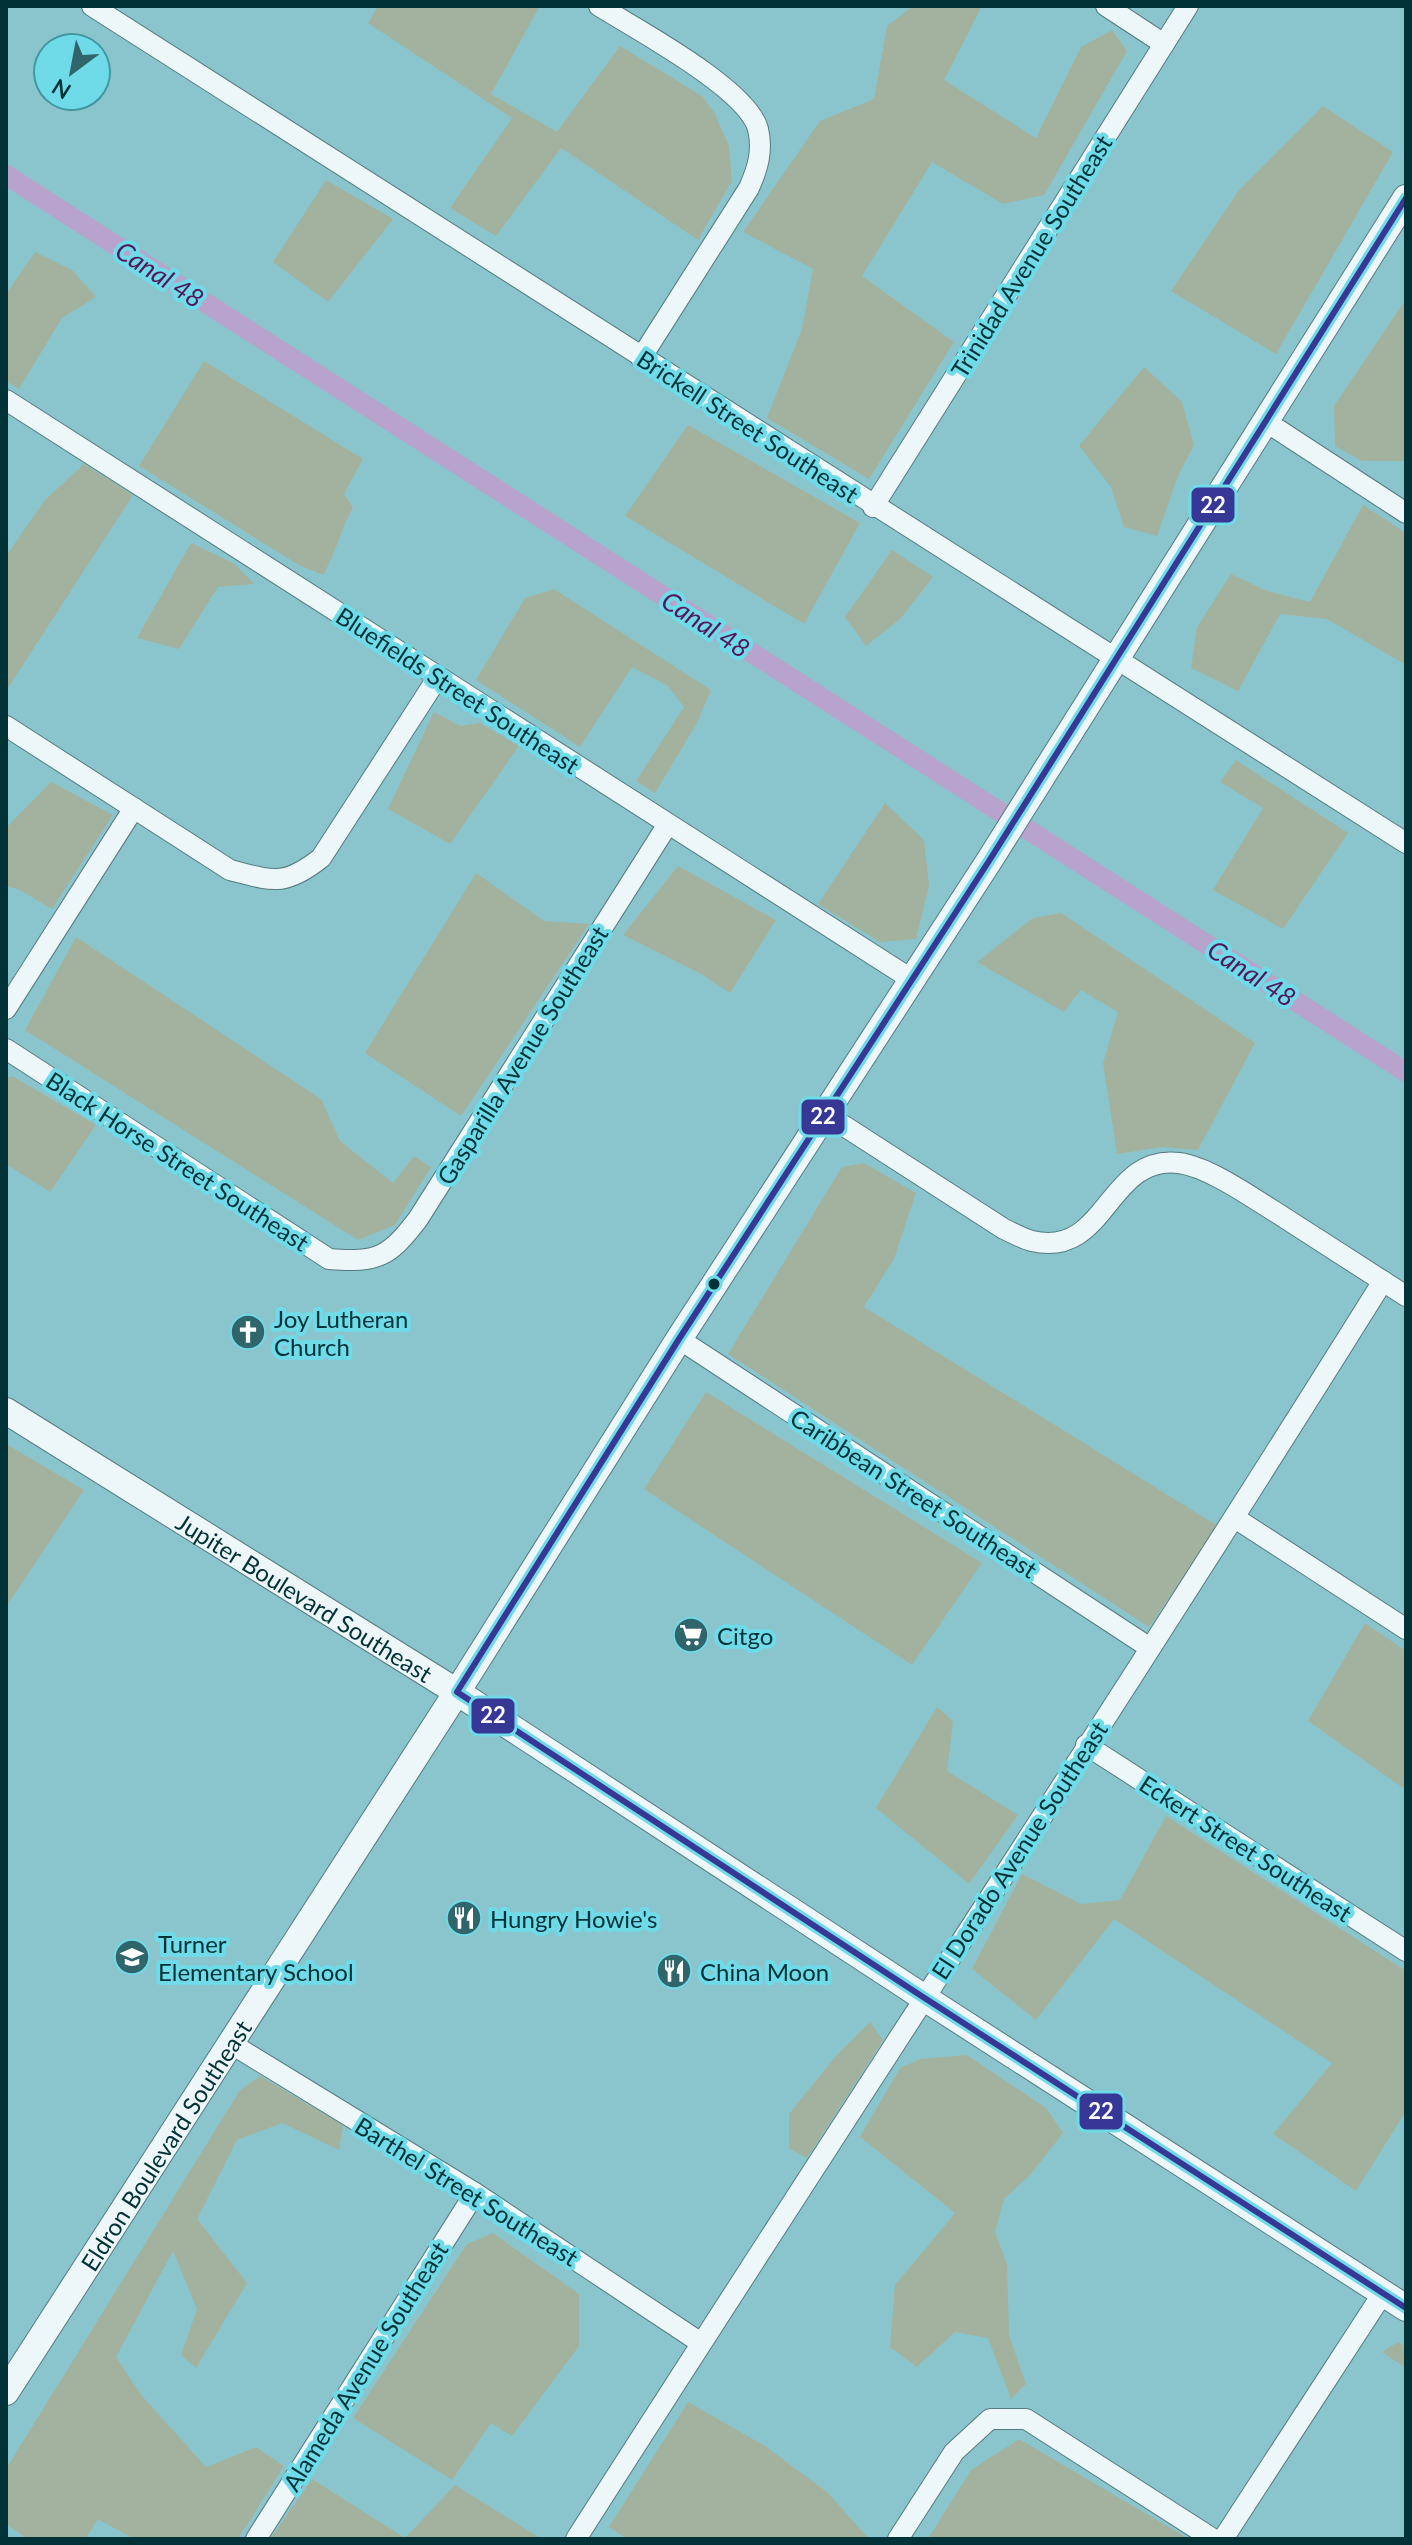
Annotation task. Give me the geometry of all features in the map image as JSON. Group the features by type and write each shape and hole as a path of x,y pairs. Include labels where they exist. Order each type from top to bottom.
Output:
{"street":[{"name":"Brickell Street Southeast","path":"92,6 873,507 1116,657 1406,843"},
{"path":"599,6 728,88 748,110 758,128 760,164 749,188 641,358"},
{"path":"1106,6 1164,44"},
{"name":"Trinidad Avenue Southeast","path":"873,507 1188,6"},
{"name":"Eldron Boulevard Southeast","path":"6,2392 457,1692 824,1113 989,861 1406,198"},
{"name":"Bluefields Street Southeast","path":"6,400 911,979"},
{"path":"1265,421 1406,513"},
{"path":"6,726 230,870 281,880 298,876 321,858 438,677"},
{"path":"6,1009 134,808"},
{"name":"Gasparilla Avenue Southeast","path":"354,1261 375,1257 397,1247 418,1219 668,824"},
{"name":"Black Horse Street Southeast","path":"6,1049 329,1259 354,1261"},
{"path":"824,1113 1004,1229 1034,1242 1066,1241 1095,1222 1121,1185 1146,1165 1179,1163 1224,1180 1406,1296"},
{"name":"El Dorado Avenue Southeast","path":"576,2539 1235,1518 1383,1281"},
{"name":"Caribbean Street Southeast","path":"679,1339 1150,1648"},
{"name":"Jupiter Boulevard Southeast","path":"6,1411 457,1692 1406,2308"},
{"path":"1235,1518 1406,1629"},
{"name":"Eckert Street Southeast","path":"1086,1745 1406,1951"},
{"name":"Barthel Street Southeast","path":"230,2043 475,2193 701,2343"},
{"name":"Alameda Avenue Southeast","path":"256,2539 475,2193"},
{"path":"1223,2539 1383,2293"},
{"path":"898,2539 954,2452 990,2419 1026,2419 1213,2539"}],"green space":[{"path":"378,6 540,6 491,94 557,132 620,46 702,96 714,112 729,146 732,181 698,240 561,148 496,236 450,208 512,118 368,23"},
{"path":"913,6 982,6 944,80 1036,138 1081,47 1112,30 1127,51 1044,195 1003,204 932,162 862,276 954,342 869,479 767,418 802,329 813,269 743,232 820,121 874,99 887,26"},
{"path":"1323,106 1393,152 1276,354 1171,291 1240,189"},
{"path":"326,180 393,219 328,302 273,262"},
{"path":"35,252 72,270 96,297 62,318 19,389 6,381 6,294"},
{"path":"1406,299 1406,461 1362,461 1335,446 1334,406"},
{"path":"204,361 363,459 344,494 353,507 323,575 299,565 139,466"},
{"path":"1144,367 1182,402 1194,445 1178,476 1157,536 1124,527 1111,487 1079,446"},
{"path":"688,425 860,523 804,624 625,516"},
{"path":"84,464 133,495 6,691 6,556 45,500"},
{"path":"1363,505 1406,533 1406,665 1327,619 1280,614 1238,691 1191,668 1197,627 1231,574 1267,591 1310,602"},
{"path":"191,543 235,564 254,584 218,587 179,649 137,638"},
{"path":"892,550 933,577 901,618 866,646 845,617"},
{"path":"554,589 711,690 697,723 655,793 636,781 684,707 668,686 632,667 580,747 476,680 525,598"},
{"path":"434,712 460,726 480,723 519,746 450,844 388,809"},
{"path":"1236,760 1348,833 1283,929 1213,890 1263,808 1220,782"},
{"path":"51,782 113,815 52,909 20,890 6,886 6,828"},
{"path":"885,803 924,840 929,886 916,939 880,942 818,904"},
{"path":"678,866 776,920 730,993 701,974 623,935"},
{"path":"476,873 544,921 589,924 461,1116 365,1053"},
{"path":"1061,913 1255,1043 1198,1150 1162,1147 1117,1154 1103,1063 1118,1012 1081,990 1064,1012 977,962 1033,918"},
{"path":"76,937 321,1099 340,1141 393,1183 414,1156 431,1167 395,1225 358,1240 25,1030"},
{"path":"12,1076 96,1125 50,1192 6,1164 6,1078"},
{"path":"864,1163 916,1193 894,1259 864,1307 1218,1526 1149,1627 728,1354 842,1167"},
{"path":"706,1392 982,1563 912,1665 644,1489"},
{"path":"6,1444 84,1490 6,1607"},
{"path":"1365,1623 1406,1651 1406,1790 1308,1721"},
{"path":"937,1707 953,1721 947,1771 1018,1815 969,1884 876,1808"},
{"path":"1166,1816 1406,1971 1406,2111 1356,2191 1273,2134 1332,2063 1114,1919 1036,2020 972,1969 1022,1874 1081,1904 1120,1900"},
{"path":"870,2022 883,2040 807,2158 789,2148 789,2114 836,2056"},
{"path":"967,2055 1046,2108 1063,2133 1031,2174 1004,2199 995,2232 1007,2264 1009,2335 1026,2384 1011,2399 988,2338 955,2332 917,2367 890,2347 895,2285 955,2213 860,2137 900,2068 920,2059"},
{"path":"260,2076 343,2125 339,2150 282,2123 237,2140 197,2219 247,2283 196,2368 181,2355 197,2309 173,2251 116,2357 142,2396 206,2467 256,2447 284,2466 238,2539 134,2539 98,2519 85,2539 28,2539 6,2524 6,2469 240,2090"},
{"path":"493,2233 579,2294 579,2346 512,2436 491,2423 452,2480 353,2418 467,2244"},
{"path":"1398,2342 1406,2347 1406,2368 1382,2352"},
{"path":"688,2402 765,2446 827,2492 869,2539 627,2539 609,2527"},
{"path":"1019,2439 1185,2539 928,2539 971,2470"},
{"path":"312,2479 405,2538 455,2485 542,2539 270,2539"}],"waterway":[{"name":"Canal 48","path":"6,175 1406,1072"}],"transit line":[{"name":"22","path":"1406,198 989,861 679,1339 457,1692 1406,2308"}],"place":[{"name":"Joy Lutheran Church","path":"248,1332"},
{"name":"Citgo","path":"691,1635"},
{"name":"Hungry Howie's","path":"464,1918"},
{"name":"Turner Elementary School","path":"132,1957"},
{"name":"China Moon","path":"674,1971"}]}
